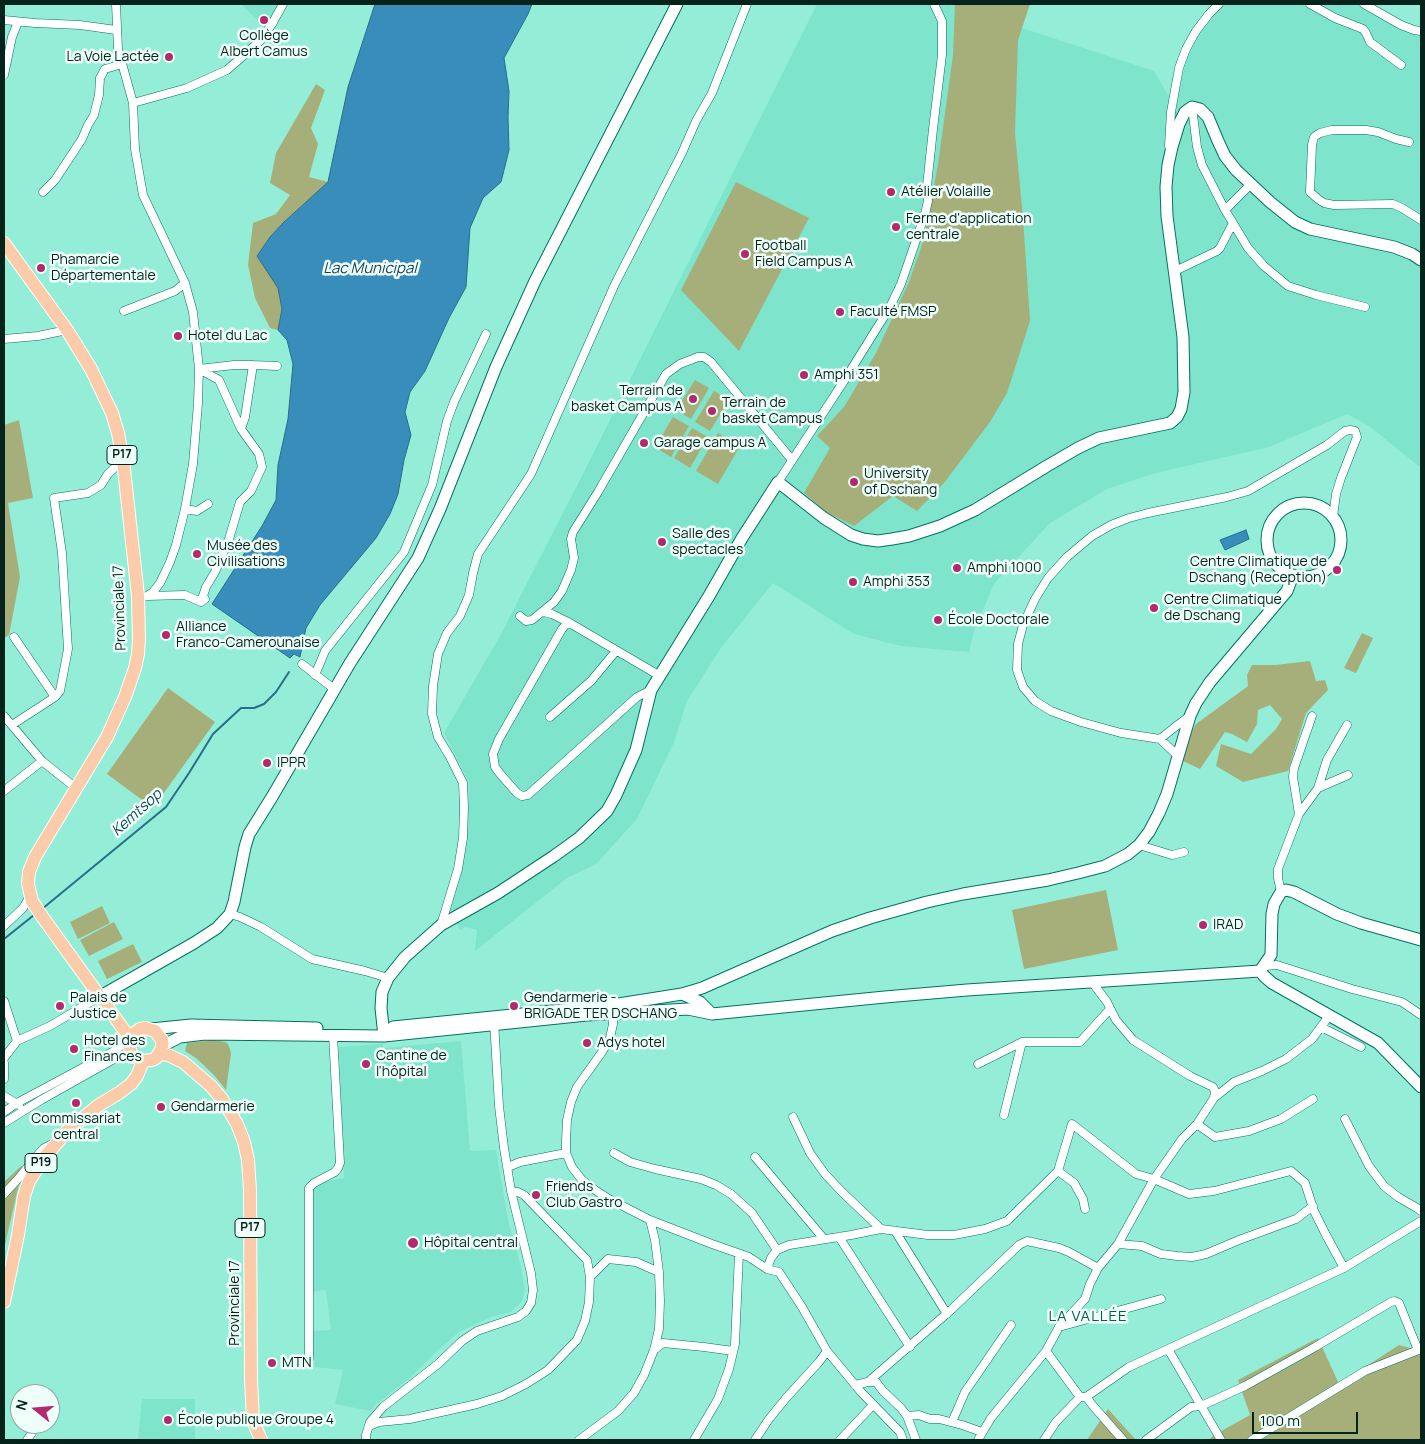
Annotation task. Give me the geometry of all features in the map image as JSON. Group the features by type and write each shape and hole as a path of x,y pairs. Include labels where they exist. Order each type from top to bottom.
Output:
{"main road":[{"name":"Provinciale 17","path":"4,243 92,369 109,406 118,433 123,460 142,596 138,654 131,681 107,737 35,857 29,872 28,884 35,906"},
{"path":"35,906 129,1038 129,1049 138,1059 152,1060 160,1050 159,1035 150,1029 140,1029 129,1038"},
{"name":"Provinciale 17","path":"160,1050 183,1062 211,1086 238,1124 244,1142 248,1160 250,1190 250,1379 252,1421 261,1440"},
{"name":"P19","path":"4,1302 24,1196 29,1181 36,1169 67,1130 131,1084 137,1076 138,1059"}],"street":[{"path":"116,4 118,49 133,103 135,149 143,194 185,283 192,312 199,369 193,464 176,545 160,583 153,592 142,596"},
{"path":"133,103 187,88 227,70 260,41 284,4"},
{"path":"4,1058 17,1041 50,1026 202,938 218,928 230,914 245,847 250,834 334,690 418,558 440,509 496,366 535,280 677,4"},
{"path":"441,925 458,869 464,838 464,807 463,783 438,737 432,714 432,686 438,654 447,633 460,616 469,595 478,554 531,474 615,284 682,153 696,121 712,93 748,4"},
{"path":"384,1032 381,1008 382,992 388,978 405,957 441,925 498,893 579,838 607,811 636,750 651,690 742,538 844,382 890,307 900,284 928,201 927,186 942,55 942,21 934,4"},
{"path":"778,482 824,518 851,535 878,541 892,539 909,536 940,526 974,510 1078,448 1099,438 1170,423 1177,417 1181,409 1184,392 1183,337 1167,216 1166,187 1171,112 1179,68 1186,49 1196,31 1219,4"},
{"path":"1310,4 1335,18 1363,29 1370,42 1401,65"},
{"path":"1364,4 1401,25 1421,31"},
{"path":"4,20 80,25 116,30"},
{"path":"4,75 12,37 18,22"},
{"path":"43,192 55,180 82,139 94,115 99,95 100,78 105,68 122,64"},
{"path":"1168,165 1179,124 1185,112 1192,107 1200,109 1208,117 1225,156 1236,170 1295,222 1310,229 1394,247 1412,254 1421,260"},
{"path":"1192,107 1197,147 1202,165 1225,210 1248,248 1264,266 1288,286 1365,307"},
{"path":"1409,142 1366,130 1332,130 1320,133 1314,137 1312,145 1310,192 1324,203 1334,205 1393,204 1421,220"},
{"path":"1225,210 1251,184"},
{"path":"1175,271 1217,251 1233,223"},
{"path":"124,311 175,291 185,283"},
{"path":"4,339 38,336 66,330"},
{"path":"315,675 325,651 404,552 432,485 454,402 486,334"},
{"path":"520,616 526,621 532,620 544,612 562,591 574,558 571,539 572,532 598,492 666,374 680,364 698,357 704,357 711,362 792,460"},
{"path":"199,369 253,365 277,366"},
{"path":"241,429 245,416 253,365"},
{"path":"142,596 185,595 204,600 206,587 229,540 240,502 251,491 262,467 259,454 241,429 219,380 199,369"},
{"path":"1178,755 1160,739 1089,724 1051,711 1035,701 1023,687 1017,670 1018,644 1023,625 1035,599 1048,578 1067,557 1092,536 1111,525 1148,512 1227,497 1248,491 1327,445 1345,431 1355,431 1357,436 1339,486 1333,517"},
{"path":"12,725 55,697 60,691 68,649 62,554 54,498 88,493 101,484 108,474 123,460"},
{"path":"185,509 197,511 208,504"},
{"path":"1296,504 1315,504 1333,517 1340,532 1341,541 1339,551 1329,567 1312,576 1303,577 1293,576 1277,565 1268,548 1267,539 1268,529 1279,513 1287,507 1296,504"},
{"path":"612,1009 702,988 832,932 870,918 954,896 1048,880 1105,866 1128,854 1139,845 1149,832 1159,813 1190,716 1196,703 1210,682 1287,591 1293,576"},
{"path":"544,612 568,622 660,676"},
{"path":"568,622 562,629 499,739 493,754 495,767 517,793 522,796 528,795 637,697 651,690"},
{"path":"14,637 55,697"},
{"path":"550,718 591,681 616,651"},
{"path":"302,664 334,690"},
{"path":"4,716 42,761 76,788"},
{"path":"1160,739 1190,716"},
{"path":"1299,814 1294,768 1312,716"},
{"path":"1281,892 1278,869 1299,814 1318,788 1327,760 1347,725"},
{"path":"4,791 42,761"},
{"path":"1318,788 1348,775"},
{"path":"1139,845 1172,855 1184,852"},
{"path":"1421,940 1361,923 1286,890 1281,892 1274,904 1271,955 1263,968 1264,976 1272,983 1378,1043 1421,1087"},
{"path":"4,926 23,908 35,906"},
{"path":"230,914 261,927 312,959 388,978"},
{"path":"150,1029 191,1025 238,1031 333,1035 384,1032 612,1009 688,1009 712,1014 885,997 1092,982 1263,968 1277,965 1352,989 1402,1002 1421,1015"},
{"path":"1092,982 1107,1002 1116,1020 1133,1040 1190,1076 1212,1087 1215,1091 1214,1098"},
{"path":"688,1009 702,988"},
{"path":"682,994 696,999 712,1014"},
{"path":"4,1002 17,1041"},
{"path":"612,1009 610,1038 577,1087 571,1102 567,1120 566,1153 572,1167 582,1180 608,1199 650,1220 749,1258 767,1269 779,1272 827,1351 873,1406 900,1432 903,1440"},
{"path":"978,1064 1022,1042 1080,1042 1110,1009"},
{"path":"978,1440 991,1418 1046,1351 1058,1328 1084,1299 1098,1268 1118,1244 1154,1179 1182,1139 1197,1124 1214,1098 1234,1082 1286,1059 1312,1039 1329,1016"},
{"path":"366,1440 370,1422 383,1407 438,1364 462,1341 477,1331 518,1317 526,1311 531,1303 533,1290 531,1273 511,1191 499,1106 494,1021"},
{"path":"1321,1027 1361,1048"},
{"path":"160,1050 180,1037 238,1031 384,1032"},
{"path":"309,1359 309,1188 314,1183 335,1172 340,1163 333,1035"},
{"path":"4,1112 17,1103 114,1051 129,1038"},
{"path":"1004,1115 1022,1042"},
{"path":"4,1122 114,1059 127,1055 138,1059"},
{"path":"4,1063 4,1078"},
{"path":"4,1096 17,1103 23,1110"},
{"path":"1197,1124 1215,1137 1249,1131 1281,1119 1313,1099"},
{"path":"793,1116 810,1153 825,1174 882,1229"},
{"path":"1345,1119 1369,1166 1384,1186 1421,1211"},
{"path":"767,1269 771,1258 777,1250 789,1245 882,1229 928,1235 954,1235 985,1229 1007,1221 1058,1172 1072,1124 1136,1174 1154,1179 1189,1194 1214,1191 1291,1171 1304,1183 1326,1235 1344,1268"},
{"path":"4,1194 44,1148 60,1139"},
{"path":"508,1167 529,1160 566,1153"},
{"path":"614,1153 630,1162 716,1185 731,1194 752,1213 777,1250"},
{"path":"756,1157 824,1239"},
{"path":"1058,1172 1074,1183 1083,1198 1085,1209"},
{"path":"369,1426 379,1422 410,1419 477,1404 502,1396 548,1370 578,1340 589,1302 590,1277 587,1260 524,1195 511,1191"},
{"path":"1118,1244 1142,1246 1162,1254 1192,1257 1206,1254 1296,1219 1313,1206"},
{"path":"579,1440 618,1411 634,1393 654,1350 660,1301 659,1272 655,1240 650,1220"},
{"path":"1044,1440 1056,1422 1083,1397 1129,1367 1344,1268 1421,1221"},
{"path":"895,1231 947,1314"},
{"path":"840,1237 910,1347"},
{"path":"868,1382 947,1314 1019,1245 1027,1241 1069,1252 1098,1268"},
{"path":"694,1440 718,1399 729,1370 735,1335 739,1254"},
{"path":"590,1277 608,1259 636,1262 659,1272"},
{"path":"1058,1328 1161,1299"},
{"path":"1146,1440 1191,1407 1201,1406 1245,1386 1316,1347 1391,1302 1399,1303 1420,1349 1365,1371 1252,1440"},
{"path":"952,1422 965,1392 1011,1324"},
{"path":"654,1350 663,1343 733,1351"},
{"path":"1168,1349 1221,1440"},
{"path":"755,1440 769,1419 827,1351"},
{"path":"1046,1351 1083,1397 1123,1440"},
{"path":"855,1385 876,1382 907,1416 916,1440"},
{"path":"840,1440 873,1406"},
{"path":"907,1416 919,1415 930,1419 939,1419 982,1432"},
{"path":"252,1421 254,1440"}],"shaded area":[{"name":"Collège Albert Camus","path":"241,4 279,4 269,25 265,28"},
{"name":"University of Dschang","path":"817,4 1030,4 1022,28 1154,71 1175,107 1187,58 1203,29 1224,4 1366,4 1408,29 1421,30 1421,468 1369,426 1347,414 1269,447 1156,473 1107,489 1050,523 994,584 974,631 969,652 901,646 854,634 773,583 721,648 687,701 674,742 637,819 596,864 567,878 475,951 477,930 465,927 460,930 449,909 462,866 467,837 469,783 444,733 501,634 583,474"},
{"path":"955,4 1030,4 1018,40 1015,133 1030,321 1007,393 990,422 944,483 917,511 893,496 854,526 826,512 804,493 830,448 817,436 844,407 876,353 909,282 924,239 938,164 953,55"},
{"path":"316,84 325,90 311,128 318,144 309,177 328,182 283,223 270,237 257,256 278,288 282,309 278,330 270,328 255,298 248,265 253,223 276,214 290,195 270,183 276,153"},
{"name":"Football Field Campus A","path":"736,182 809,218 739,351 681,290"},
{"name":"Terrain de basket Campus A","path":"695,380 709,388 691,419 676,410"},
{"name":"Terrain de basket Campus","path":"714,391 729,400 710,431 695,422"},
{"path":"673,417 689,426 671,457 655,447"},
{"path":"19,420 33,498 8,503 20,577 9,635 4,638 4,425"},
{"path":"692,428 708,437 690,468 674,458"},
{"path":"718,433 740,446 718,484 696,471"},
{"path":"1362,633 1373,638 1356,673 1344,668"},
{"path":"1310,661 1316,681 1325,680 1328,690 1306,713 1288,771 1243,782 1216,766 1221,744 1251,754 1276,729 1282,719 1270,705 1258,710 1257,724 1247,742 1225,732 1200,769 1183,761 1189,736 1196,724 1248,686 1247,675 1252,665 1275,665"},
{"path":"168,688 215,722 153,808 107,774"},
{"path":"1106,890 1118,950 1024,969 1012,910"},
{"path":"102,906 110,923 78,939 70,922"},
{"path":"114,922 123,939 89,956 80,940"},
{"path":"133,944 142,962 107,979 98,961"},
{"path":"214,1040 225,1042 230,1049 226,1090 214,1075 196,1058 185,1051 187,1043"},
{"name":"Hôpital central","path":"461,1041 470,1151 496,1150 508,1220 525,1289 522,1301 511,1312 491,1317 459,1332 410,1378 375,1405 371,1411 335,1404 343,1370 314,1367 312,1331 331,1330 326,1290 310,1292 312,1194 314,1188 324,1182 344,1178 339,1047 383,1044 383,1048"},
{"path":"21,1166 29,1171 19,1184 4,1249 4,1182"},
{"path":"1318,1338 1339,1384 1399,1345 1421,1351 1421,1440 1208,1440 1250,1415 1238,1380"},
{"name":"École publique Groupe 4","path":"142,1399 195,1399 195,1440 138,1440"},
{"path":"1108,1409 1136,1440 1087,1440"}],"water":[{"name":"Lac Municipal","path":"375,4 532,4 504,58 509,91 509,150 501,182 483,198 470,228 466,287 449,318 425,371 410,392 405,412 411,435 398,494 390,514 376,538 320,605 306,628 300,657 294,654 290,658 212,604 262,526 276,500 278,465 288,419 293,364 287,340 278,330 282,309 278,288 257,256 270,237 283,223 328,182 348,87"},
{"path":"1246,530 1249,539 1225,550 1220,540"}],"waterway":[{"name":"Kemtsop","path":"42,909 166,807 213,734 241,708 254,708 264,704 276,692 289,672"},
{"name":"Kemtsop","path":"4,939 34,915"}],"place":[{"name":"Collège Albert Camus","path":"264,20"},
{"name":"La Voie Lactée","path":"169,57"},
{"name":"Atélier Volaille","path":"891,192"},
{"name":"Ferme d'application centrale","path":"896,227"},
{"name":"Football Field Campus A","path":"745,254"},
{"name":"Phamarcie Départementale","path":"41,268"},
{"name":"Faculté FMSP","path":"840,312"},
{"name":"Hotel du Lac","path":"178,336"},
{"name":"Amphi 351","path":"804,375"},
{"name":"Terrain de basket Campus A","path":"693,399"},
{"name":"Terrain de basket Campus","path":"712,411"},
{"name":"Garage campus A","path":"644,443"},
{"name":"University of Dschang","path":"854,482"},
{"name":"Salle des spectacles","path":"662,542"},
{"name":"Musée des Civilisations","path":"197,554"},
{"name":"Amphi 1000","path":"957,568"},
{"name":"Centre Climatique de Dschang (Reception)","path":"1337,570"},
{"name":"Amphi 353","path":"853,582"},
{"name":"Centre Climatique de Dschang","path":"1154,608"},
{"name":"École Doctorale","path":"938,620"},
{"name":"Alliance Franco-Camerounaise","path":"166,635"},
{"name":"IPPR","path":"267,763"},
{"name":"IRAD","path":"1203,925"},
{"name":"Palais de Justice","path":"60,1006"},
{"name":"Gendarmerie - BRIGADE TER DSCHANG","path":"514,1006"},
{"name":"Adys hotel","path":"587,1043"},
{"name":"Hotel des Finances","path":"74,1049"},
{"name":"Cantine de l'hôpital","path":"366,1064"},
{"name":"Commissariat central","path":"76,1103"},
{"name":"Gendarmerie","path":"161,1107"},
{"name":"Friends Club Gastro","path":"536,1195"},
{"name":"Hôpital central","path":"413,1243"},
{"name":"MTN","path":"272,1363"},
{"name":"École publique Groupe 4","path":"168,1420"}],"district":[{"name":"LA VALLÉE","path":"1088,1317"}]}
